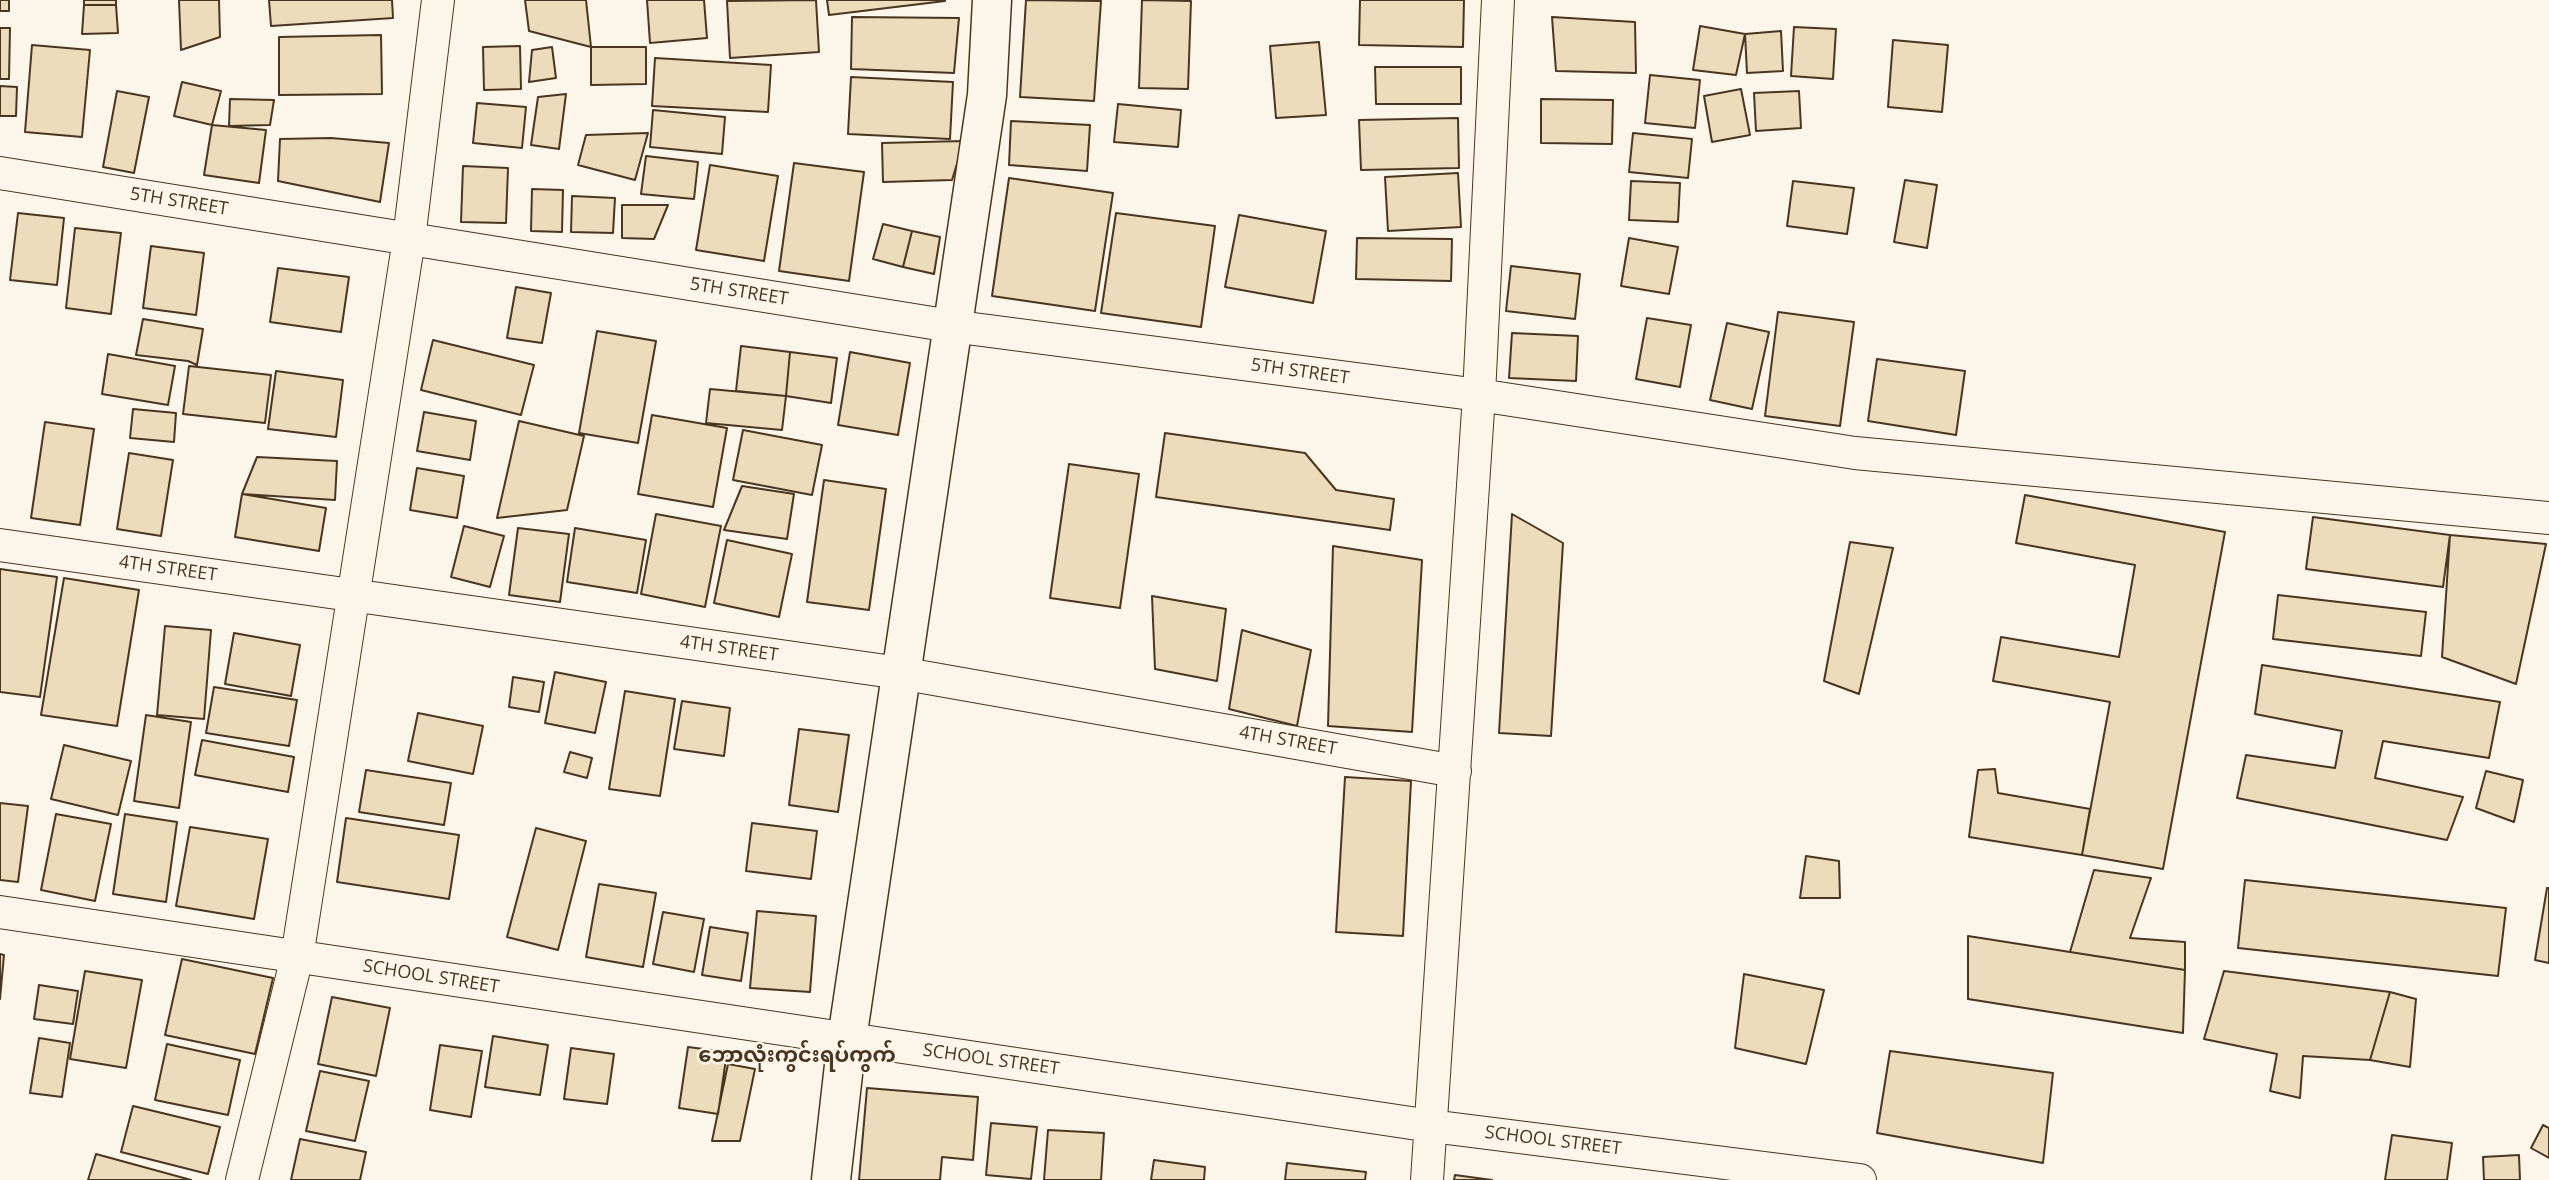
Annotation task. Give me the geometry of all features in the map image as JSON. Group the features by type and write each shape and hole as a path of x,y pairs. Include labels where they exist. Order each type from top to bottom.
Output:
{"main road":[{"path":"831,1180 847,1039 987,95 992,0"}],"street":[{"path":"242,1180 297,957 410,239 438,0"},
{"path":"1427,1180 1479,396 1498,0"},
{"name":"5TH STREET","path":"0,173 951,326 1479,396 1855,453 2549,518"},
{"name":"4TH STREET","path":"0,545 900,673 1455,771"},
{"name":"SCHOOL STREET","path":"0,912 1431,1126 1860,1180"}],"building":[{"path":"0,0 9,0 9,11 0,11"},
{"path":"84,0 116,0 116,5 84,5"},
{"path":"179,0 219,0 220,37 181,50"},
{"path":"269,0 392,0 393,18 271,26"},
{"path":"525,0 586,0 591,47 529,31"},
{"path":"647,0 704,0 707,38 650,43"},
{"path":"816,0 819,52 730,58 727,1"},
{"path":"827,0 945,0 945,1 829,15"},
{"path":"1026,0 1101,1 1094,101 1020,97"},
{"path":"1142,0 1191,1 1188,89 1139,88"},
{"path":"1360,0 1464,0 1463,47 1359,45"},
{"path":"84,5 116,5 118,33 82,34"},
{"path":"852,17 959,18 954,73 851,69"},
{"path":"1552,17 1635,22 1636,73 1556,71"},
{"path":"1700,26 1745,34 1736,75 1693,70"},
{"path":"1794,27 1836,29 1833,79 1791,76"},
{"path":"0,28 10,28 9,79 0,79"},
{"path":"1781,31 1783,71 1747,73 1745,34"},
{"path":"381,35 382,94 279,95 279,37"},
{"path":"1893,40 1948,45 1942,112 1888,107"},
{"path":"1319,42 1326,115 1276,118 1270,46"},
{"path":"32,45 90,50 82,137 25,132"},
{"path":"520,46 521,89 484,90 483,47"},
{"path":"552,47 556,78 529,82 532,50"},
{"path":"591,47 646,47 646,84 591,85"},
{"path":"655,58 771,65 768,112 652,106"},
{"path":"1375,67 1461,67 1461,104 1376,104"},
{"path":"1650,75 1700,80 1695,128 1645,123"},
{"path":"851,77 953,82 950,139 848,134"},
{"path":"182,82 221,91 212,125 174,116"},
{"path":"0,86 17,87 16,116 0,116"},
{"path":"1741,89 1750,135 1712,142 1704,96"},
{"path":"117,91 149,97 134,173 103,167"},
{"path":"1799,91 1801,128 1756,131 1754,93"},
{"path":"566,94 559,149 531,145 538,97"},
{"path":"230,99 274,100 270,125 229,126"},
{"path":"1541,99 1613,100 1612,144 1541,143"},
{"path":"477,103 526,107 522,148 473,143"},
{"path":"1118,104 1181,110 1178,147 1114,142"},
{"path":"653,110 725,117 722,154 650,147"},
{"path":"1458,118 1459,168 1361,170 1359,120"},
{"path":"1011,121 1090,125 1087,171 1009,165"},
{"path":"212,125 266,130 259,183 204,175"},
{"path":"648,133 635,180 578,165 586,135"},
{"path":"1633,133 1692,139 1688,178 1629,172"},
{"path":"331,138 389,143 380,202 278,181 280,139"},
{"path":"964,141 952,180 883,182 882,143"},
{"path":"646,156 698,162 694,199 641,194"},
{"path":"794,163 864,172 849,281 779,271"},
{"path":"710,165 778,176 764,261 696,250"},
{"path":"463,166 508,168 506,223 461,222"},
{"path":"1458,173 1461,227 1388,231 1385,177"},
{"path":"1009,178 1113,193 1095,311 992,296"},
{"path":"1905,180 1937,185 1927,248 1894,242"},
{"path":"1631,181 1680,183 1678,222 1629,220"},
{"path":"1793,181 1854,188 1847,234 1787,226"},
{"path":"532,189 563,190 562,232 531,231"},
{"path":"572,196 615,198 613,233 571,232"},
{"path":"622,205 668,205 654,239 622,238"},
{"path":"18,213 64,218 57,285 10,280"},
{"path":"1116,213 1215,226 1201,327 1101,313"},
{"path":"1239,215 1326,231 1313,303 1225,287"},
{"path":"883,224 912,231 903,267 873,259"},
{"path":"75,228 121,233 111,314 66,308"},
{"path":"912,231 940,237 934,274 903,267"},
{"path":"1357,238 1452,239 1451,281 1356,279"},
{"path":"1629,238 1678,247 1669,294 1621,286"},
{"path":"151,246 204,253 196,315 143,308"},
{"path":"1511,266 1580,274 1575,319 1506,311"},
{"path":"278,268 349,277 341,332 270,322"},
{"path":"516,287 551,293 542,343 507,338"},
{"path":"1778,312 1854,322 1840,426 1765,416"},
{"path":"1647,318 1691,325 1680,387 1636,379"},
{"path":"143,319 203,329 197,365 188,361 136,355"},
{"path":"1727,323 1769,332 1752,409 1710,400"},
{"path":"597,331 656,341 638,443 579,433"},
{"path":"1512,333 1578,336 1576,381 1509,378"},
{"path":"433,340 534,365 521,415 421,390"},
{"path":"741,346 790,352 786,396 736,391"},
{"path":"790,352 837,358 831,403 786,396"},
{"path":"850,352 910,363 898,435 838,425"},
{"path":"108,354 175,366 168,405 102,394"},
{"path":"1877,359 1965,371 1956,435 1868,421"},
{"path":"189,366 271,375 265,423 183,414"},
{"path":"276,371 343,380 336,437 268,429"},
{"path":"710,389 786,396 782,430 706,423"},
{"path":"133,409 176,413 174,442 130,438"},
{"path":"424,412 476,421 470,460 417,451"},
{"path":"652,415 727,428 713,507 638,494"},
{"path":"519,421 584,436 567,510 497,518"},
{"path":"45,422 94,429 80,525 31,518"},
{"path":"743,430 822,445 812,495 733,480"},
{"path":"1165,433 1305,453 1336,490 1394,499 1390,530 1156,497"},
{"path":"129,453 173,460 161,536 117,529"},
{"path":"257,457 337,461 335,500 242,494"},
{"path":"1069,464 1139,474 1120,608 1050,598"},
{"path":"417,468 464,476 457,518 410,510"},
{"path":"824,480 886,489 869,610 807,602"},
{"path":"742,486 794,494 787,539 724,530"},
{"path":"242,494 326,508 319,551 235,537"},
{"path":"2025,495 2225,532 2163,869 2082,855 2110,702 1993,681 2001,637 2119,657 2135,565 2016,543"},
{"path":"656,514 721,526 705,607 641,594"},
{"path":"1512,514 1563,543 1551,736 1499,733"},
{"path":"2313,517 2450,535 2443,587 2306,569"},
{"path":"464,526 504,536 490,587 451,577"},
{"path":"518,528 569,534 560,602 509,595"},
{"path":"575,528 646,540 637,593 567,582"},
{"path":"2450,535 2546,544 2516,684 2442,657"},
{"path":"727,540 792,554 779,617 714,603"},
{"path":"1850,542 1893,548 1859,694 1824,681"},
{"path":"1333,546 1422,560 1412,732 1328,726"},
{"path":"0,569 57,577 40,697 0,692"},
{"path":"64,578 139,590 117,726 41,715"},
{"path":"2278,595 2426,612 2421,656 2273,639"},
{"path":"1152,596 1226,609 1217,681 1155,669"},
{"path":"165,626 211,630 204,719 157,715"},
{"path":"1242,630 1311,650 1297,726 1229,709"},
{"path":"234,633 300,645 291,696 225,684"},
{"path":"2262,665 2500,702 2489,758 2383,741 2375,778 2463,797 2447,840 2237,798 2246,755 2335,768 2342,731 2255,714"},
{"path":"555,672 606,682 595,733 545,723"},
{"path":"513,677 544,682 539,712 509,707"},
{"path":"214,687 297,700 289,746 206,733"},
{"path":"625,691 675,699 660,796 609,789"},
{"path":"682,701 730,708 724,756 674,749"},
{"path":"418,713 483,726 473,774 408,761"},
{"path":"146,715 191,722 179,808 134,801"},
{"path":"799,729 849,735 838,812 789,805"},
{"path":"202,740 294,757 288,792 195,775"},
{"path":"64,745 131,761 118,815 51,799"},
{"path":"570,752 592,758 587,778 564,772"},
{"path":"1995,769 1998,793 2090,809 2082,855 1969,837 1978,770"},
{"path":"366,770 451,783 444,825 359,812"},
{"path":"2486,771 2523,780 2514,822 2476,808"},
{"path":"1345,777 1411,781 1403,936 1336,932"},
{"path":"0,803 28,806 18,882 0,880"},
{"path":"56,814 111,824 95,901 41,890"},
{"path":"125,814 177,822 166,902 113,894"},
{"path":"346,818 459,835 449,899 337,882"},
{"path":"752,823 817,831 811,879 746,871"},
{"path":"190,827 268,839 254,919 176,906"},
{"path":"536,828 586,841 558,950 507,937"},
{"path":"1806,856 1839,861 1840,898 1800,898"},
{"path":"2094,870 2151,878 2130,938 2185,942 2185,970 2070,952"},
{"path":"2245,880 2506,908 2498,976 2238,948"},
{"path":"599,884 656,893 643,967 586,957"},
{"path":"2549,888 2549,963 2535,960"},
{"path":"757,911 816,916 810,992 750,988"},
{"path":"663,912 704,919 694,972 653,964"},
{"path":"710,927 748,933 741,981 702,975"},
{"path":"1968,936 2185,970 2183,1033 1968,999"},
{"path":"0,954 4,955 0,999"},
{"path":"182,959 273,978 255,1054 165,1035"},
{"path":"85,971 142,980 126,1068 70,1059"},
{"path":"2224,971 2390,992 2370,1060 2303,1056 2300,1098 2270,1091 2277,1054 2204,1039"},
{"path":"1744,974 1824,990 1806,1064 1735,1048"},
{"path":"39,985 78,991 73,1024 34,1019"},
{"path":"2390,992 2416,999 2410,1067 2370,1060"},
{"path":"332,997 390,1008 376,1076 318,1064"},
{"path":"493,1036 548,1045 540,1095 485,1087"},
{"path":"39,1038 70,1043 62,1097 30,1093"},
{"path":"167,1044 240,1060 228,1115 155,1100"},
{"path":"440,1045 482,1051 471,1117 430,1110"},
{"path":"688,1047 727,1052 718,1114 679,1108"},
{"path":"571,1048 614,1054 607,1104 564,1099"},
{"path":"1890,1051 2053,1073 2043,1163 1877,1133"},
{"path":"728,1064 755,1069 740,1141 712,1141"},
{"path":"320,1071 369,1081 355,1141 306,1131"},
{"path":"867,1088 978,1097 973,1160 942,1157 940,1180 859,1180"},
{"path":"133,1106 220,1127 208,1174 121,1152"},
{"path":"991,1123 1037,1127 1031,1179 986,1175"},
{"path":"2543,1125 2549,1128 2549,1158 2531,1148"},
{"path":"1048,1130 1104,1133 1101,1180 1044,1180"},
{"path":"2392,1135 2452,1143 2447,1180 2385,1180"},
{"path":"300,1139 366,1152 360,1180 291,1180"},
{"path":"96,1154 191,1180 88,1180"},
{"path":"2519,1155 2520,1180 2484,1180 2483,1157"},
{"path":"1154,1160 1205,1167 1204,1180 1151,1180"},
{"path":"1287,1163 1366,1172 1365,1180 1285,1180"},
{"path":"1455,1175 1492,1180 1454,1180"}],"district":[{"name":"ဘောလုံးကွင်းရပ်ကွက်","path":"797,1056"}]}
